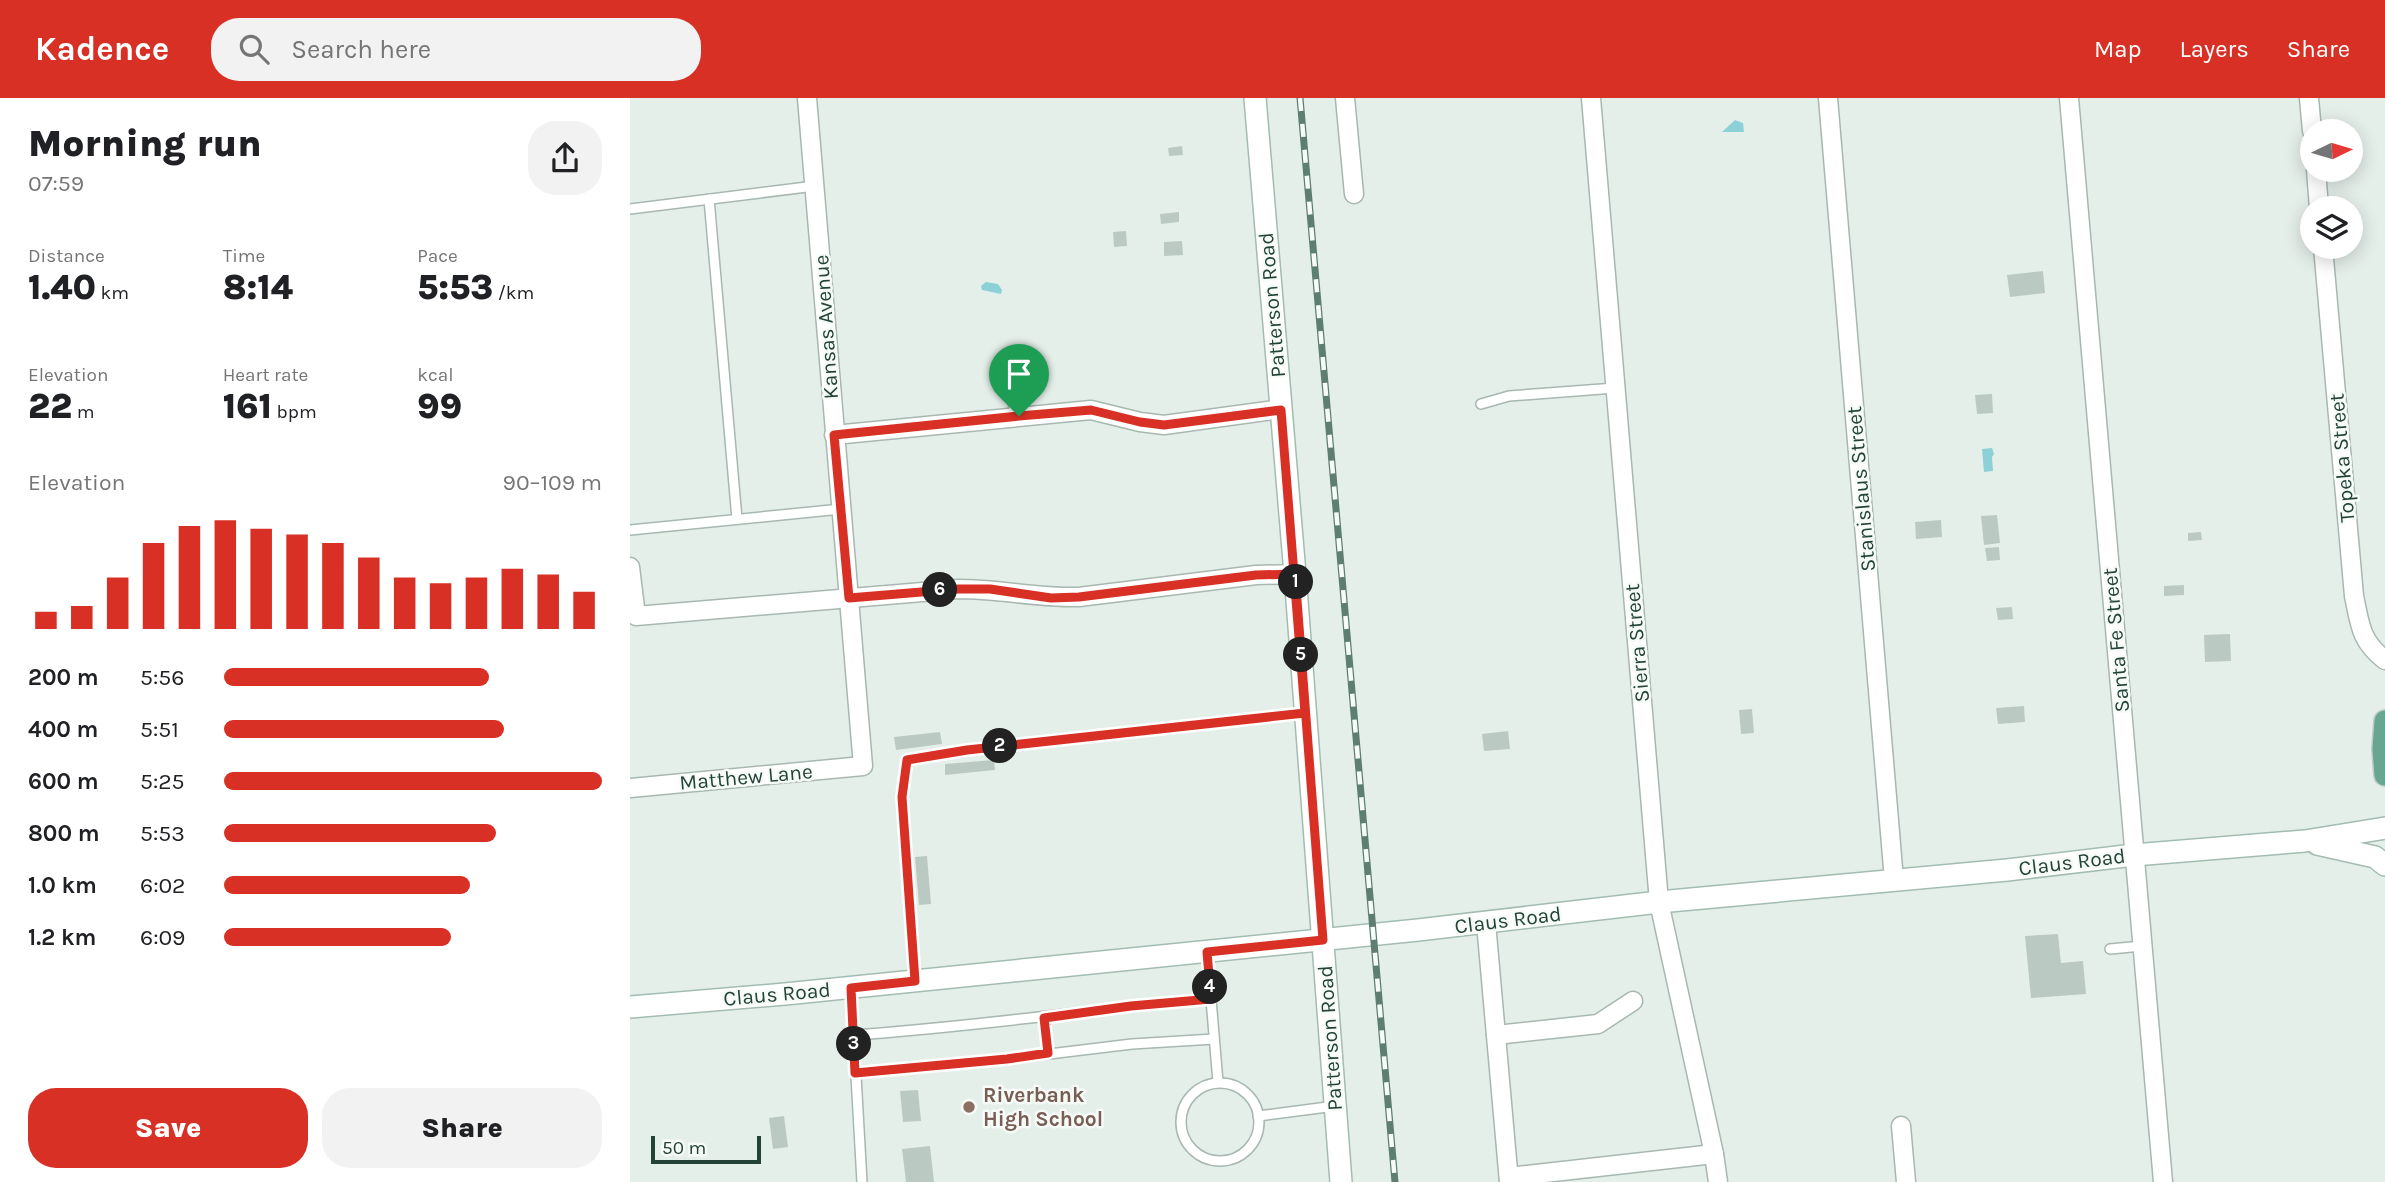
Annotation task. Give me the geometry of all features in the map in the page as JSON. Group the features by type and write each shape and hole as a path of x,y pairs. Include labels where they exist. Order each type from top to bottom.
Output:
{"main road":[{"name":"Patterson Road","path":"1255,98 1295,574 1341,1182"},
{"path":"2385,721 2385,775"},
{"name":"Claus Road","path":"630,1007 1207,952 1658,902 2134,855 2305,841 2385,828"},
{"path":"2305,841 2375,857 2385,865"}],"street":[{"name":"Kansas Avenue","path":"807,98 863,766"},
{"path":"1345,98 1354,194"},
{"name":"Sierra Street","path":"1591,98 1658,902 1718,1182"},
{"name":"Stanislaus Street","path":"1828,98 1894,880"},
{"name":"Santa Fe Street","path":"2069,98 2163,1182"},
{"path":"2309,98 2311,119"},
{"name":"Topeka Street","path":"2324,259 2354,596 2362,635 2385,660"},
{"path":"1015,363 1019,416"},
{"path":"834,435 1091,410 1164,425 1281,410"},
{"path":"630,567 636,616 958,589 990,589 1051,598 1079,597 1256,575 1295,574"},
{"name":"Matthew Lane","path":"630,788 863,766"},
{"path":"1486,923 1509,1179 1714,1154"},
{"path":"1496,1035 1598,1024 1633,1001"},
{"path":"1901,1126 1906,1182"}],"lane":[{"path":"630,209 815,186"},
{"path":"709,200 737,519"},
{"path":"1481,404 1509,396 1615,388"},
{"path":"630,530 841,509"},
{"path":"915,981 902,797 907,760 967,750 1305,713"},
{"path":"2109,949 2142,946"},
{"path":"1207,952 1218,1082"},
{"path":"851,988 862,1182"},
{"path":"854,1035 1044,1018 1211,999"},
{"path":"1044,1018 1048,1053"},
{"path":"855,1073 1132,1044 1214,1039"},
{"path":"1218,1082 1242,1089 1251,1098 1258,1116 1258,1134 1252,1145 1231,1160 1206,1159 1186,1142 1181,1129 1185,1103 1193,1092 1218,1082"},
{"path":"1258,1116 1335,1106"}],"water":[{"path":"1735,120 1743,123 1744,132 1722,132"},
{"path":"986,282 998,284 1002,290 1001,294 982,290 981,286"},
{"path":"1992,448 1993,471 1984,472 1982,449"}],"building":[{"path":"1182,146 1183,155 1169,156 1168,148"},
{"path":"1179,212 1179,222 1161,224 1160,214"},
{"path":"1126,231 1127,246 1114,247 1113,232"},
{"path":"1182,241 1183,255 1164,256 1164,242"},
{"path":"2043,271 2045,293 2010,297 2007,275"},
{"path":"1992,394 1993,413 1977,414 1975,395"},
{"path":"1997,515 2000,543 1984,545 1981,516"},
{"path":"1941,520 1942,537 1916,539 1915,522"},
{"path":"2201,532 2202,540 2188,541 2188,533"},
{"path":"1999,547 2000,560 1987,561 1985,548"},
{"path":"2184,585 2184,595 2164,596 2164,586"},
{"path":"2012,607 2013,619 1998,620 1996,608"},
{"path":"2230,634 2231,661 2205,662 2204,635"},
{"path":"2024,706 2025,722 1998,724 1996,708"},
{"path":"1752,709 1754,733 1741,734 1739,710"},
{"path":"1508,731 1510,749 1484,751 1482,734"},
{"path":"940,732 942,744 896,750 894,737"},
{"path":"994,760 995,770 945,775 945,764"},
{"path":"927,856 931,904 919,905 915,857"},
{"path":"2058,934 2061,963 2083,961 2086,994 2031,998 2025,936"},
{"path":"918,1090 921,1121 903,1122 900,1091"},
{"path":"784,1116 788,1147 773,1149 769,1118"},
{"path":"930,1146 934,1182 906,1182 902,1149"}],"railway":[{"path":"1300,98 1395,1182"}],"place":[{"name":"Riverbank High School","path":"969,1107"}],"route":[{"path":"1019,416 834,435 849,598 958,589 990,589 1051,598 1079,597 1256,575 1295,574 1323,940 1207,952 1211,999 1044,1018 1048,1053 855,1073 851,988 915,981 902,797 907,760 967,750 1305,713 1295,574 1281,410 1164,425 1091,410 1019,416"}]}
